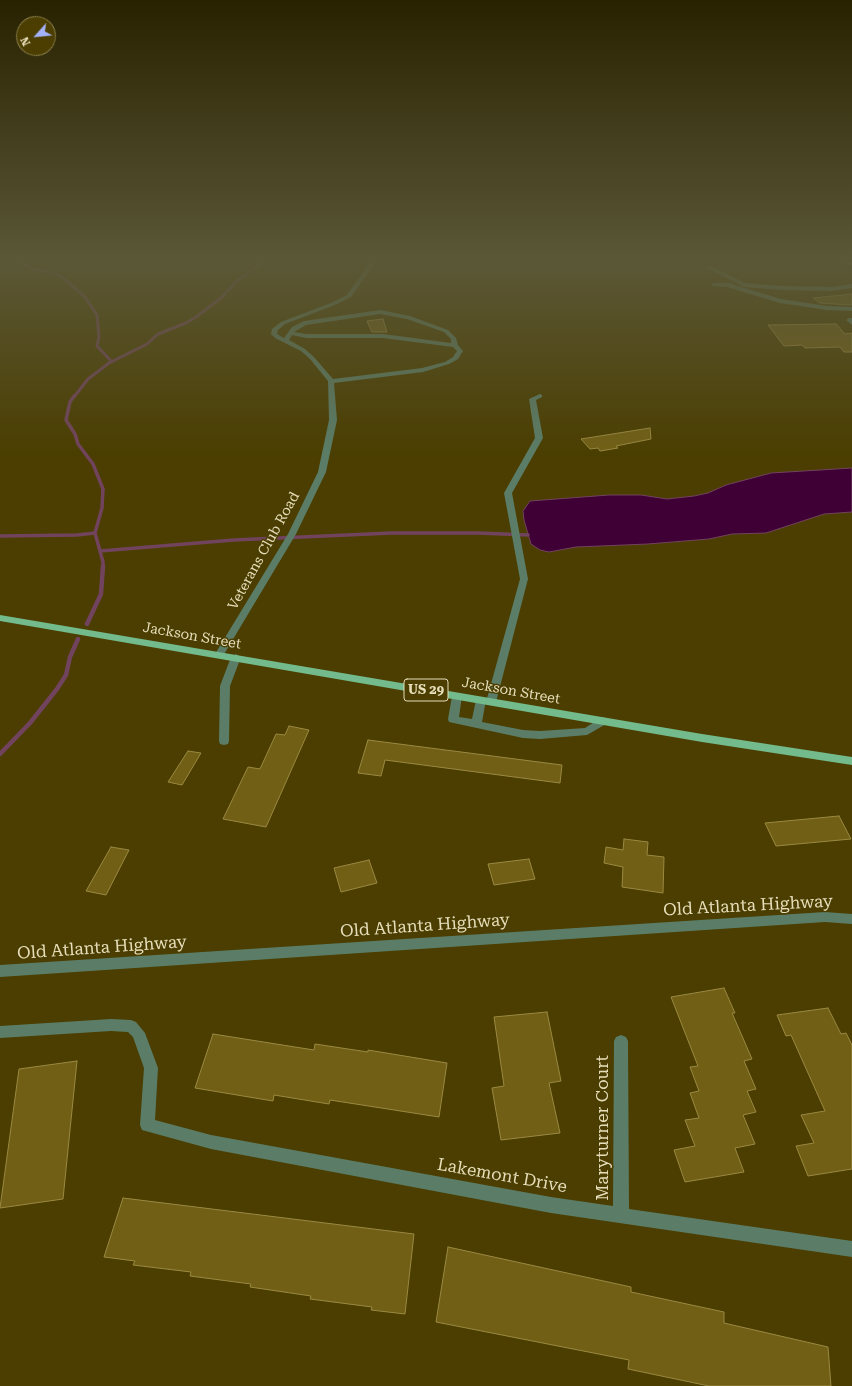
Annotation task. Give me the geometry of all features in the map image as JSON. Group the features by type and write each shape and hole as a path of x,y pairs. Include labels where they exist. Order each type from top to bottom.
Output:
{"main road":[{"name":"Jackson Street","path":"0,618 220,654 602,721 852,761"}],"street":[{"path":"279,327 275,330 274,334 303,350 323,370 331,381 423,370 447,363 456,358 460,352 454,339 446,331 434,327"},
{"path":"286,341 290,333 297,327"},
{"path":"290,333 306,336 383,336 455,344"},
{"name":"Veterans Club Road","path":"220,654 292,534 322,472 334,420 331,381"},
{"path":"476,724 486,701 524,579 508,493 539,438 532,399 540,396"},
{"path":"224,741 225,686 236,657"},
{"path":"457,696 453,719 523,734 540,735 587,730 602,721"},
{"name":"Old Atlanta Highway","path":"0,972 825,917 852,919"},
{"name":"Lakemont Drive","path":"0,1032 111,1025 131,1026 138,1033 151,1068 148,1125 219,1144 551,1204 852,1249"},
{"name":"Maryturner Court","path":"621,1041 621,1215"}],"shaded area":[{"path":"852,468 852,512 824,514 766,533 732,534 709,539 648,544 576,547 549,552 540,550 531,544 524,520 523,511 530,501 609,495 641,495 667,499 708,493 726,485 771,473"}],"building":[{"path":"370,327 385,327 387,332 372,332"},
{"path":"769,327 838,327 845,334 852,333 852,352 844,352 840,347 805,348 802,345 784,346"},
{"path":"650,428 651,439 616,446 618,448 600,451 598,448 590,449 581,439"},
{"path":"289,726 309,730 266,827 223,819 248,767 260,769 276,734 285,735"},
{"path":"368,740 562,765 560,783 385,760 381,776 358,773"},
{"path":"188,751 201,753 182,785 168,782"},
{"path":"839,816 851,839 776,846 765,823"},
{"path":"624,839 648,842 647,855 664,857 663,893 622,887 623,867 604,863 606,847 623,850"},
{"path":"111,847 129,850 106,895 86,891"},
{"path":"529,859 535,879 494,885 488,864"},
{"path":"369,860 377,883 341,892 334,868"},
{"path":"724,988 735,1013 732,1013 752,1059 744,1061 756,1089 747,1091 756,1112 743,1115 755,1144 735,1148 744,1172 685,1182 674,1150 695,1146 685,1120 699,1118 690,1093 699,1091 690,1067 698,1066 671,997"},
{"path":"828,1008 841,1034 846,1033 852,1045 852,1169 808,1176 796,1146 814,1143 801,1115 825,1111 791,1035 786,1036 777,1015"},
{"path":"547,1012 561,1081 549,1083 560,1133 501,1140 492,1088 504,1086 494,1017"},
{"path":"213,1034 314,1050 315,1044 368,1052 368,1050 447,1063 439,1117 330,1100 329,1104 274,1095 273,1101 195,1088"},
{"path":"77,1061 63,1199 0,1208 19,1069"},
{"path":"123,1198 414,1234 405,1314 371,1310 372,1307 310,1299 311,1296 250,1287 251,1284 190,1276 191,1272 133,1265 135,1261 104,1257"},
{"path":"448,1247 631,1287 631,1292 724,1312 724,1323 828,1347 831,1386 709,1386 628,1369 629,1360 436,1322"}],"waterway":[{"path":"98,327 99,337 97,346 112,362"},
{"path":"112,362 147,344 158,334 177,327"},
{"path":"74,397 88,379 112,362"},
{"path":"74,396 70,402 66,420 75,434 78,444 93,464 103,489 102,508 95,533"},
{"path":"0,536 77,535 95,533"},
{"path":"95,533 103,566"},
{"path":"100,551 234,540 392,533 478,533 528,535"},
{"path":"87,624 101,594 103,566"},
{"path":"0,754 30,723 57,689 66,675 70,657 78,639"}]}
